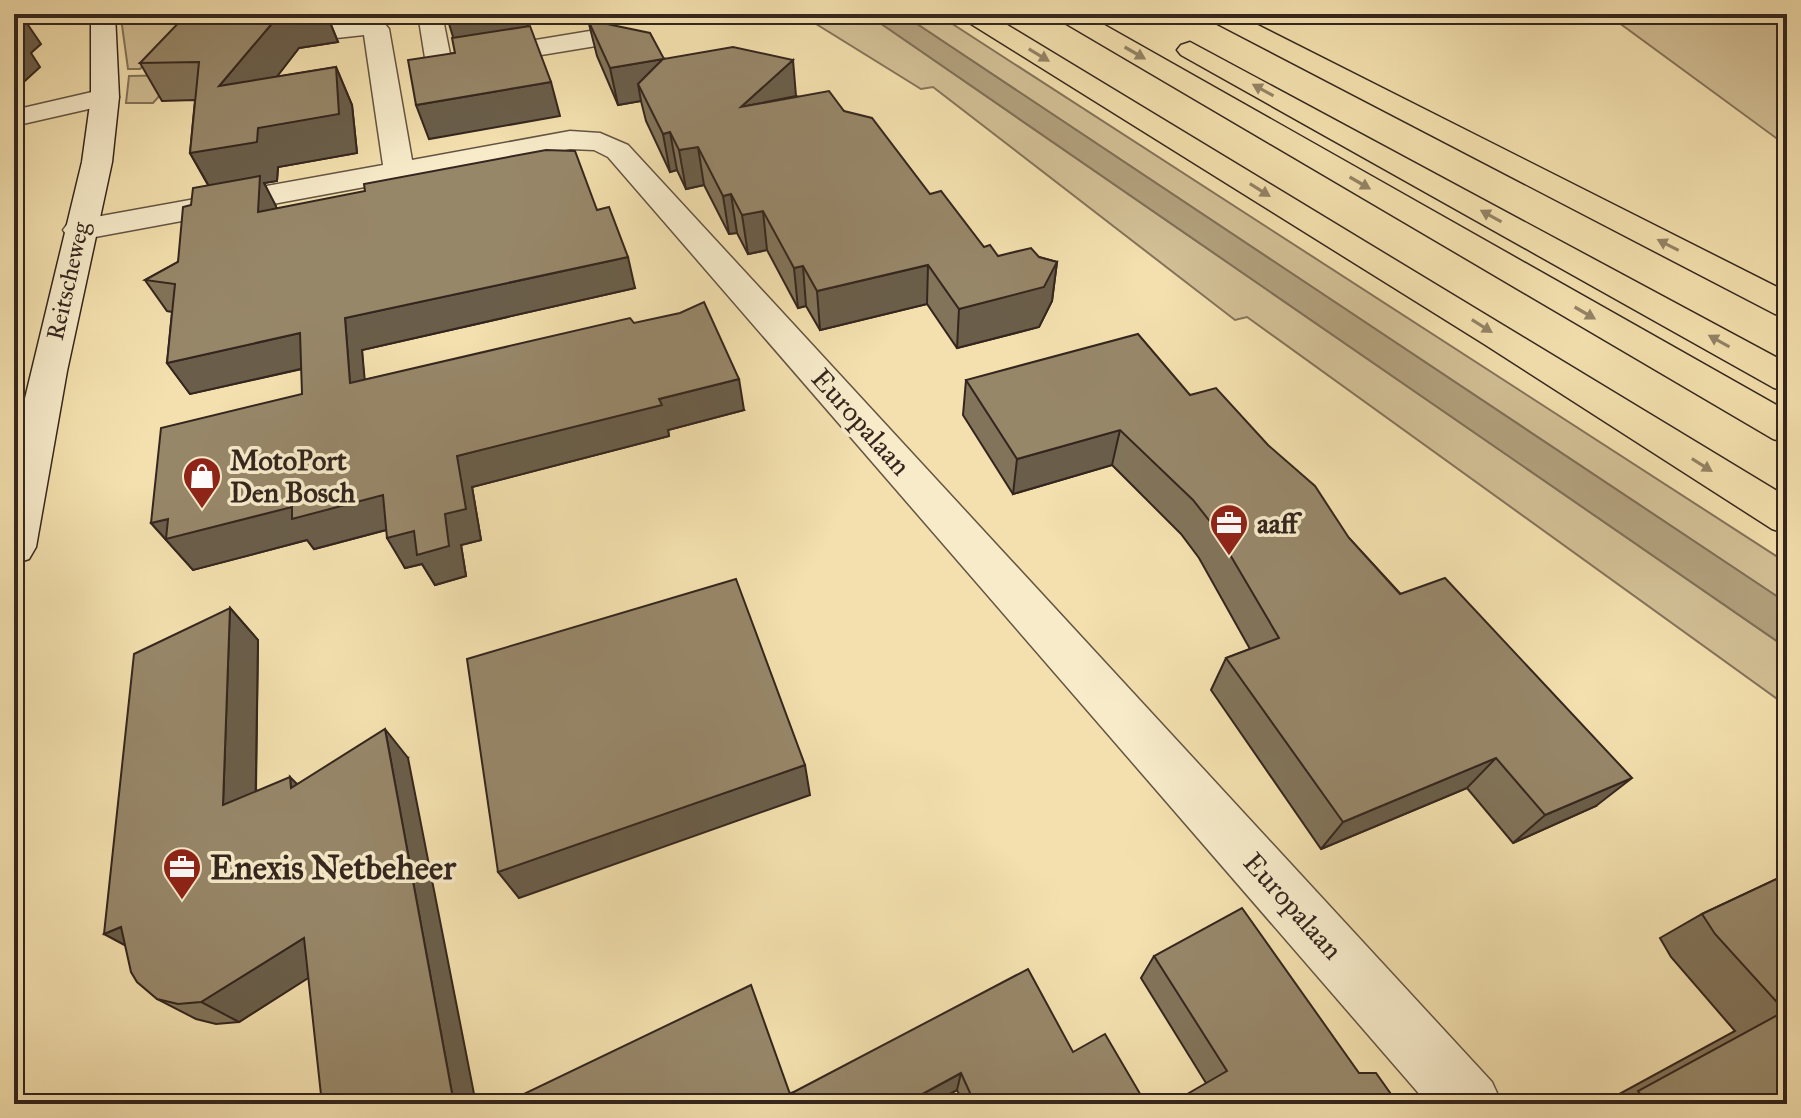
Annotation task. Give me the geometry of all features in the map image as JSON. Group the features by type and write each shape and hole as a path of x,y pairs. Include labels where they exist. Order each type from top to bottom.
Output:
{"highway":[{"path":"972,14 1787,518"},
{"path":"1067,14 1787,429"},
{"path":"1124,14 1787,379"},
{"path":"1217,14 1787,306"}],"street":[{"name":"Reitscheweg","path":"14,547 79,230 97,162 105,97 103,14"},
{"path":"430,14 439,64 596,38"},
{"path":"243,37 301,36 358,27 376,29 399,171"},
{"path":"14,118 105,97"},
{"name":"Europalaan","path":"79,230 570,140 600,142 618,151 1470,1104"}],"shaded area":[{"path":"126,14 193,14 140,69 128,69 121,18"},
{"path":"800,14 867,14 1787,648 1787,706 1247,317 1235,320 933,87 921,89"},
{"path":"867,14 902,14 1787,603 1787,648"},
{"path":"902,14 937,14 1787,563 1787,603"},
{"path":"1607,14 1787,14 1787,146"},
{"path":"178,75 153,103 126,103 129,76"}],"building":[{"path":"187,14 280,14 219,86 336,67 339,114 258,128 257,142 190,153 199,62 140,63"},
{"path":"588,20 650,33 664,59 733,47 793,60 741,107 829,91 844,111 872,118 930,194 941,191 984,247 990,245 998,256 1031,248 1039,257 1057,262 1044,287 959,309 928,265 817,291 803,266 794,268 763,211 742,215 731,194 723,196 698,147 679,150 670,132 663,134 638,84 663,59 610,68"},
{"path":"530,26 551,82 416,105 408,60 455,53 452,38"},
{"path":"546,150 575,151 597,210 609,207 628,257 345,318 350,383 630,318 634,323 680,313 704,302 739,379 659,399 662,405 457,456 466,509 445,514 449,546 417,555 414,531 387,538 383,495 292,519 292,507 166,539 168,519 151,523 161,428 302,394 300,333 167,363 175,284 145,280 178,262 183,207 191,205 193,188 260,176 258,212 365,191 364,184"},
{"path":"1138,334 1190,395 1216,388 1268,445 1315,486 1349,538 1400,594 1445,578 1632,778 1545,815 1496,758 1343,822 1226,658 1279,638 1212,524 1193,500 1120,430 1017,459 966,380"},
{"path":"736,579 805,765 498,872 467,659"},
{"path":"230,608 223,805 290,777 291,788 385,729 454,1104 322,1104 304,938 201,1002 178,1004 157,999 137,982 131,972 121,927 104,934 134,654"},
{"path":"1787,874 1787,1104 1648,1104 1638,1091 1785,1011 1715,934 1702,914"},
{"path":"1242,908 1359,1073 1376,1073 1398,1104 1170,1104 1227,1071 1154,956"},
{"path":"1028,969 1073,1052 1105,1034 1146,1104 975,1104 961,1073 904,1104 503,1104 751,985 790,1094"}],"place":[{"name":"MotoPort Den Bosch","path":"202,510"},
{"name":"aaff","path":"1229,557"},
{"name":"Enexis Netbeheer","path":"182,901"}]}
